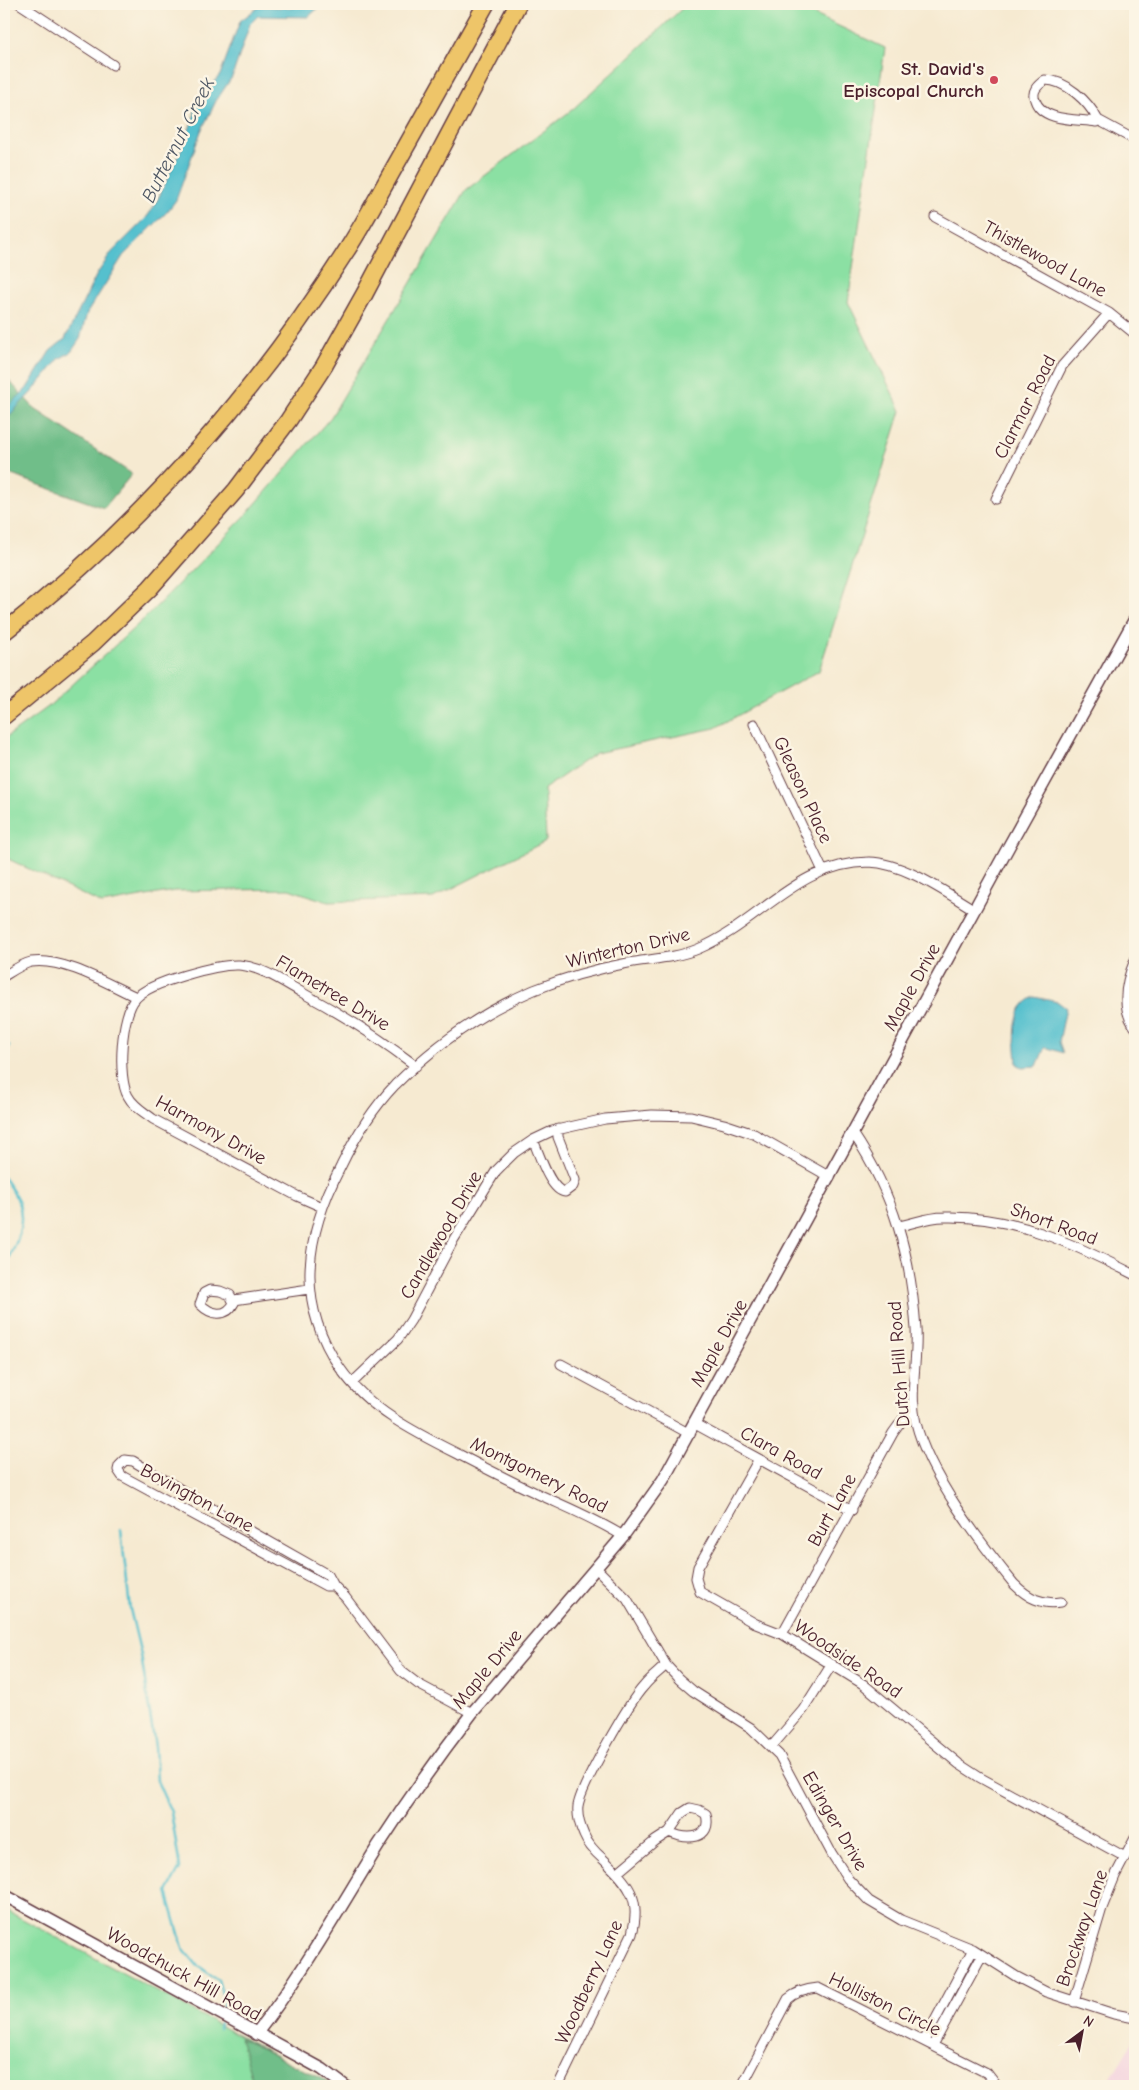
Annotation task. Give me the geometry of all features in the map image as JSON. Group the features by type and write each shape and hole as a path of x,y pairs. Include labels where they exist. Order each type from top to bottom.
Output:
{"highway":[{"path":"4,632 109,542 167,483 219,426 278,350 352,243 486,4"},
{"path":"4,716 93,643 150,588 236,490 288,421 324,366 365,293 518,4"}],"street":[{"path":"20,4 113,65"},
{"path":"1098,120 1096,122 1050,115 1040,109 1034,99 1034,92 1038,85 1045,80 1055,80 1067,86 1078,95 1098,120 1135,140"},
{"name":"Thistlewood Lane","path":"935,217 1109,313 1135,334"},
{"name":"Clarmar Road","path":"996,500 1062,366 1109,313"},
{"name":"Maple Drive","path":"256,2034 301,1972 382,1840 450,1741 623,1536 663,1480 1135,619"},
{"name":"Gleason Place","path":"754,724 822,871"},
{"name":"Winterton Drive","path":"440,1445 395,1420 372,1404 352,1383 339,1367 323,1337 311,1301 309,1288 311,1247 322,1207 350,1147 393,1087 461,1030 496,1009 534,990 578,974 612,966 671,957 696,950 717,940 800,881 840,865 879,863 909,873 975,910"},
{"path":"1135,960 1128,976 1126,996 1128,1014 1135,1027"},
{"path":"4,976 31,962 52,962 89,975 136,997"},
{"name":"Flametree Drive","path":"136,997 142,992 180,977 216,966 239,965 258,969 374,1034 416,1066"},
{"name":"Harmony Drive","path":"136,997 128,1012 121,1066 122,1084 128,1097 137,1107 153,1119 297,1196 322,1207"},
{"name":"Candlewood Drive","path":"352,1383 398,1339 411,1320 454,1239 492,1178 514,1152 533,1140 558,1129 605,1119 652,1115 691,1116 754,1134 830,1177"},
{"path":"533,1140 551,1182 558,1190 565,1192 573,1186 575,1180 558,1136 558,1129"},
{"name":"Dutch Hill Road","path":"853,1133 866,1152 888,1194 899,1226 906,1257 916,1329 914,1404 916,1422 922,1442 938,1474 967,1523 1022,1592 1039,1602 1048,1604 1062,1602"},
{"name":"Short Road","path":"899,1226 943,1217 1001,1221 1077,1246 1135,1275"},
{"path":"234,1300 309,1288"},
{"name":"Clara Road","path":"560,1364 692,1429 759,1459 852,1510"},
{"name":"Burt Lane","path":"782,1634 893,1433 914,1404"},
{"name":"Montgomery Road","path":"440,1445 537,1494 592,1517 623,1536"},
{"name":"Woodside Road","path":"759,1459 698,1567 696,1578 700,1592 756,1624 782,1634 863,1684 959,1764 979,1777 1125,1857"},
{"name":"Bovington Lane","path":"334,1586 326,1586 122,1476 118,1470 119,1466 125,1460 133,1461 328,1574 334,1586 401,1671 418,1684 472,1713"},
{"path":"262,1551 269,1541"},
{"name":"Edinger Drive","path":"596,1568 627,1599 666,1665 693,1691 751,1728 772,1746 779,1755 832,1854 860,1894 901,1920 973,1949 1024,1981 1046,1992 1114,2014 1135,2018"},
{"path":"772,1746 803,1710 832,1664"},
{"name":"Woodberry Lane","path":"558,2086 632,1934 636,1920 634,1897 626,1884 590,1847 584,1836 578,1805 584,1786 632,1702 644,1685 666,1665"},
{"path":"617,1873 655,1841 670,1832"},
{"name":"Brockway Lane","path":"1074,2002 1102,1908 1114,1876 1135,1838"},
{"name":"Woodchuck Hill Road","path":"4,1895 322,2069 345,2086"},
{"path":"924,2041 973,1949"},
{"path":"933,2046 982,1954"},
{"name":"Holliston Circle","path":"742,2086 788,1999 809,1989 824,1990 987,2073 997,2086"}],"shaded area":[{"path":"1135,2038 1135,2086 1106,2086"}],"green space":[{"path":"687,4 792,4 885,48 848,302 901,411 819,671 715,728 596,753 544,789 546,841 433,898 328,902 289,889 174,891 102,904 4,857 4,739 48,707 146,617 245,516 331,417 466,190 573,109"},
{"path":"4,375 35,409 132,474 104,508 9,474 4,476"},
{"path":"4,1909 332,2086 4,2086"},
{"path":"240,2038 336,2086 254,2086"}],"water":[{"path":"302,4 323,4 308,17 258,16 250,24 232,77 216,101 201,131 176,200 167,212 123,256 87,313 80,339 71,352 59,359 32,392 4,421 4,411 27,388 50,351 65,339 97,274 112,252 146,218 154,207 185,141 195,113 193,107 220,75 240,21 260,6 293,8"},
{"path":"1034,997 1058,1002 1066,1008 1059,1042 1063,1053 1045,1047 1037,1066 1022,1067 1017,1064 1015,1036 1017,1018 1026,1003"}],"waterway":[{"path":"4,1051 9,1046"},
{"path":"4,1178 18,1201 21,1219 19,1236 4,1268"},
{"path":"121,1530 130,1609 141,1655 155,1747 157,1781 171,1812 180,1868 167,1892 183,1948 197,1965 218,1980 224,2000 223,2007"},
{"path":"219,2028 220,2023"}],"place":[{"name":"St. David's Episcopal Church","path":"994,80"}],"water label":[{"name":"Butternut Creek","path":"178,140"}]}
